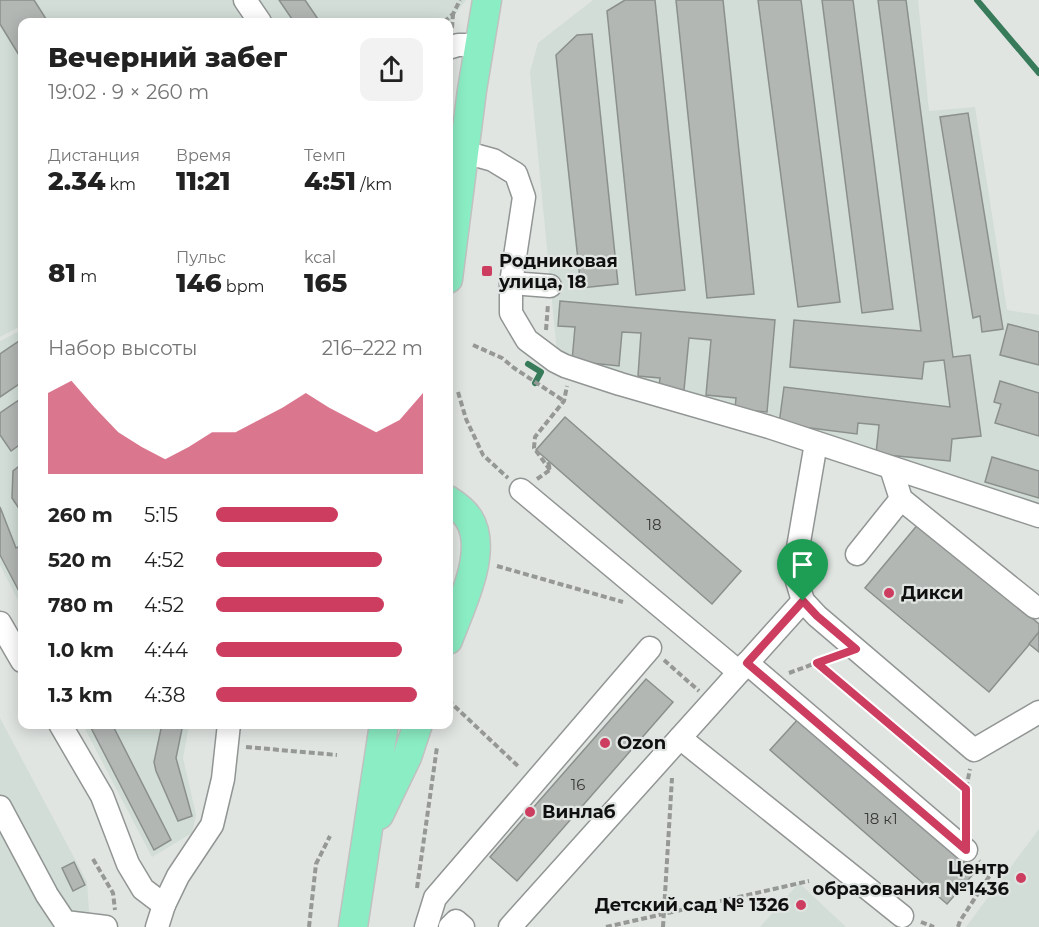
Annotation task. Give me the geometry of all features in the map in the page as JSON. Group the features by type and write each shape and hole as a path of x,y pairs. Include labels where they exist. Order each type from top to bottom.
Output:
{"main road":[{"path":"453,239 487,0"},
{"path":"453,505 469,519 476,535 476,553 470,580 453,626"},
{"path":"353,927 383,729"},
{"path":"366,844 406,757 428,730"}],"street":[{"path":"245,0 257,18"},
{"path":"453,46 480,45"},
{"path":"464,152 493,160 516,174 524,197 511,283 511,313 527,340 564,366 623,377 771,421 816,443 891,468 962,481 1039,516"},
{"path":"511,283 549,291"},
{"path":"816,443 794,571 803,601 817,616 974,750 1039,712"},
{"path":"891,468 901,499 988,567 1035,608"},
{"path":"521,490 743,668 767,681 966,850"},
{"path":"857,554 901,499"},
{"path":"510,927 803,601"},
{"path":"0,623 18,654"},
{"path":"426,927 435,898 650,648"},
{"path":"63,729 102,795 128,864 143,889 164,905"},
{"path":"157,927 164,905 178,876 212,825 223,779 229,729"},
{"path":"680,738 902,916"},
{"path":"0,807 47,895 65,922 111,920"},
{"path":"450,927 456,921 463,927"}],"path":[{"path":"448,18 460,0"},
{"path":"546,338 549,291"},
{"path":"473,345 502,358 564,401"},
{"path":"550,470 534,448 535,437 564,401 567,382"},
{"path":"458,392 466,419 483,455 521,490"},
{"path":"496,565 628,603"},
{"path":"650,648 713,702"},
{"path":"767,681 856,649"},
{"path":"817,663 966,789"},
{"path":"453,705 534,781"},
{"path":"416,894 428,730"},
{"path":"239,746 337,755"},
{"path":"958,927 992,873 966,850 966,789 974,750"},
{"path":"663,927 672,775"},
{"path":"309,927 316,864 330,836"},
{"path":"93,859 113,893 111,920"},
{"path":"606,927 809,881"}],"shaded area":[{"path":"0,0 466,0 453,18 18,18 18,327 0,337"},
{"path":"593,0 918,0 929,111 975,107 1007,310 1039,315 1039,508 558,363 530,72 538,43"},
{"path":"18,332 18,600 0,565 0,341"},
{"path":"0,718 87,882 90,927 0,927"},
{"path":"85,729 188,729 183,758 196,815 192,833 152,857"},
{"name":"Центр образования №1436","path":"1039,829 1039,927 966,927"},
{"name":"Детский сад № 1326","path":"799,883 846,927 760,927"}],"building":[{"path":"0,0 34,0 45,18 18,18 18,53 0,24"},
{"path":"279,0 305,0 317,18 291,18"},
{"path":"625,0 655,0 685,290 636,295 607,11"},
{"path":"676,0 723,0 754,294 707,298"},
{"path":"758,0 801,0 840,302 798,307"},
{"path":"822,0 853,0 893,309 862,313"},
{"path":"878,0 906,0 953,357 970,355 981,436 952,439 950,461 876,454 879,425 858,423 857,434 779,424 784,387 950,407 944,360 924,362 922,379 790,367 794,320 921,331"},
{"path":"592,34 618,284 581,288 556,55 577,35"},
{"path":"968,113 1003,329 982,332 980,316 973,318 940,117"},
{"path":"560,301 775,320 767,412 735,409 736,398 706,395 711,340 689,338 684,390 659,387 660,378 638,376 641,333 622,332 619,366 572,361 575,327 558,326"},
{"path":"1008,324 1039,332 1039,365 1000,355"},
{"path":"18,342 18,385 0,397 0,354"},
{"path":"1000,381 1039,393 1039,436 995,423 1001,404 994,402"},
{"path":"18,401 18,446 11,451 0,435 0,413"},
{"path":"565,417 741,571 712,604 536,450"},
{"path":"992,457 1039,471 1039,498 985,482"},
{"path":"18,467 18,507 12,498 13,471"},
{"path":"0,507 16,548 18,547 18,589 0,555"},
{"path":"919,523 1039,624 1039,633 989,692 865,588"},
{"path":"1039,632 1039,652 1029,644"},
{"path":"646,679 673,702 517,881 490,857"},
{"path":"799,718 975,872 947,904 770,750"},
{"path":"92,729 115,729 171,840 154,850"},
{"path":"161,729 182,729 176,758 192,816 178,821 154,762"},
{"path":"74,862 85,885 73,891 62,868"}],"waterway":[{"path":"977,0 1039,73"},
{"path":"528,364 541,372 535,383"}],"place":[{"name":"Родниковая улица, 18","path":"487,271"},
{"name":"Дикси","path":"889,593"},
{"name":"Ozon","path":"605,743"},
{"name":"Винлаб","path":"530,812"},
{"name":"Центр образования №1436","path":"1021,878"},
{"name":"Детский сад № 1326","path":"801,905"}],"route":[{"path":"803,601 856,649 817,663 966,789 966,850 747,663 803,601"}]}
